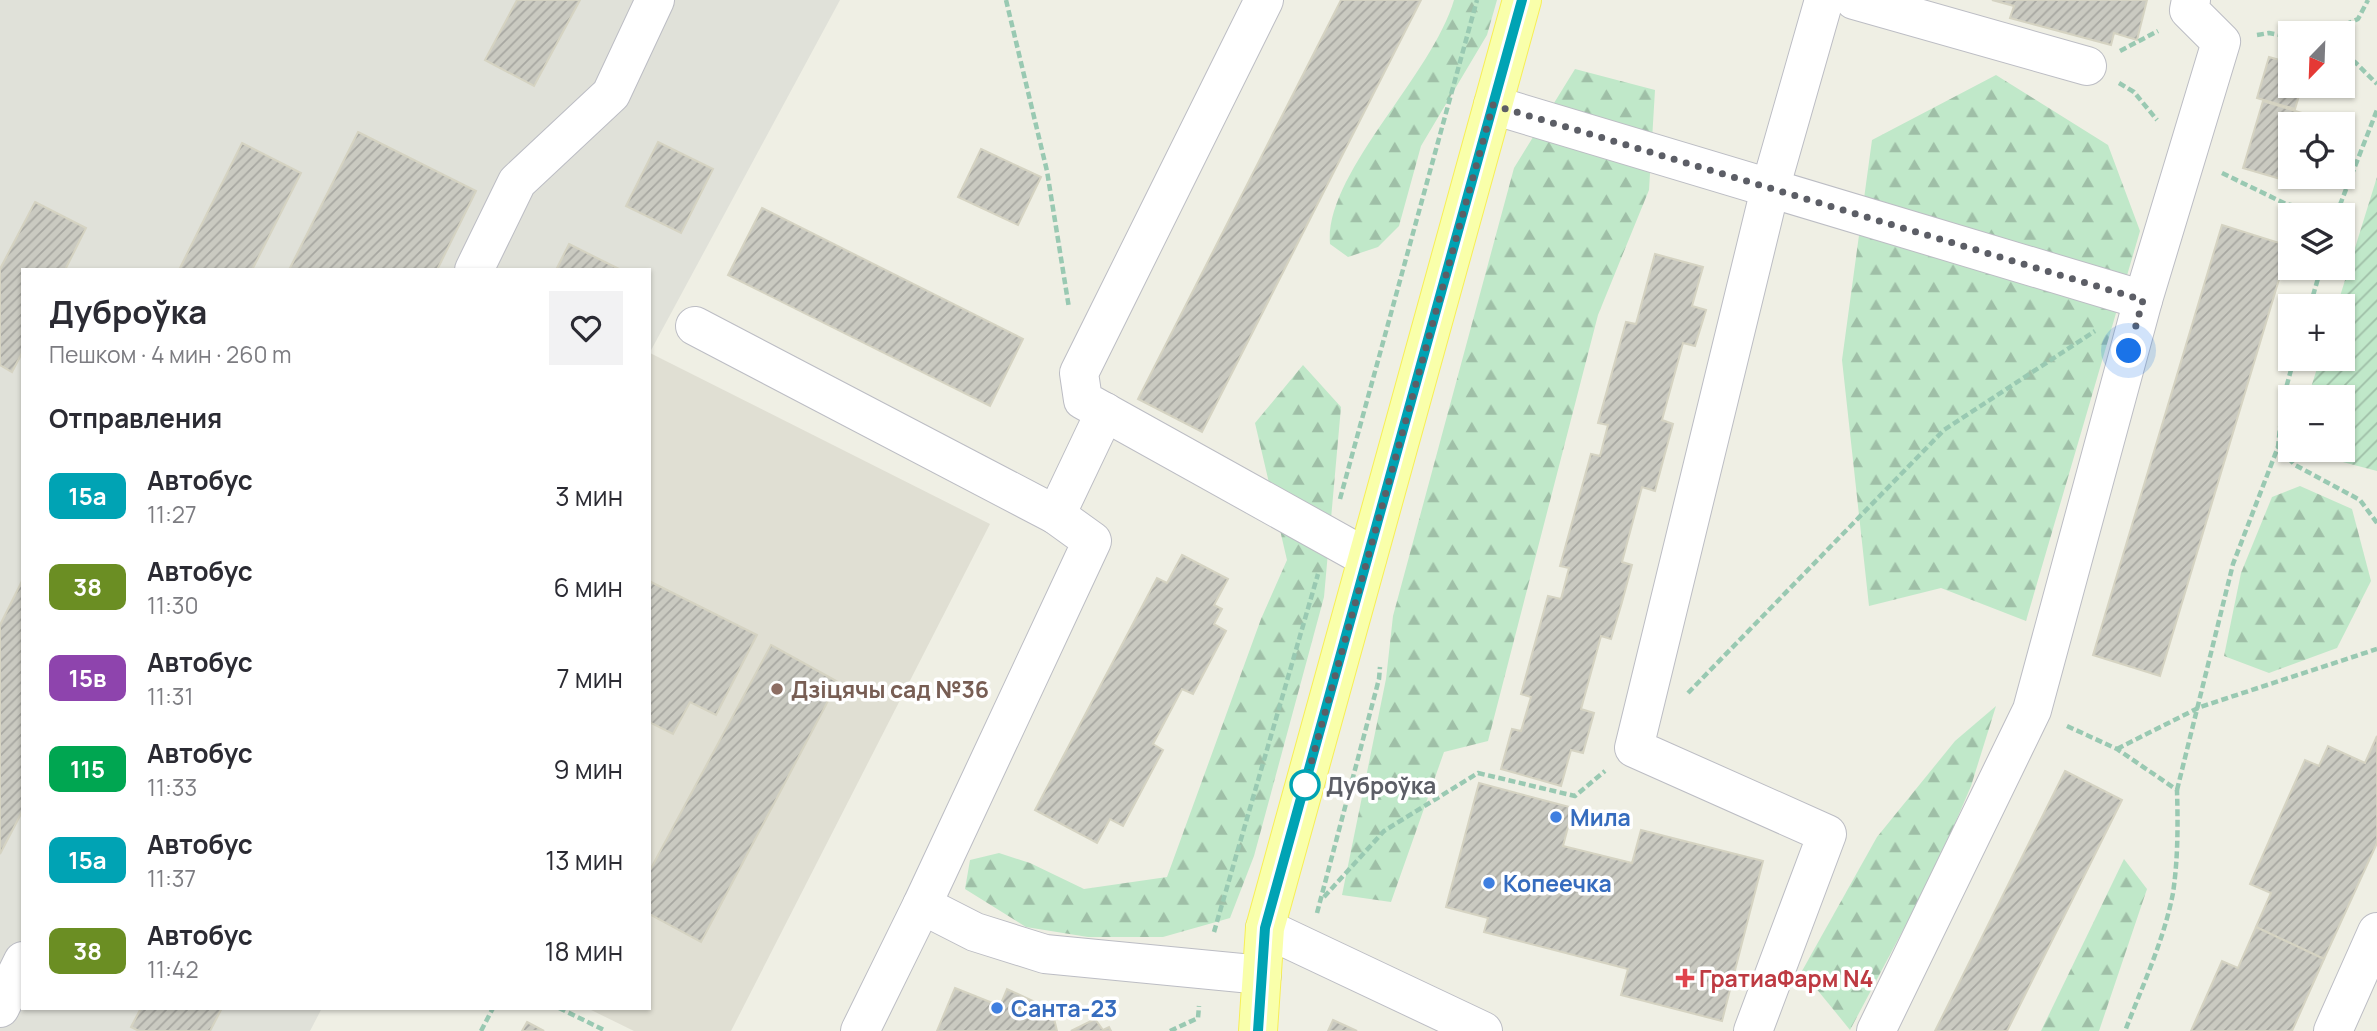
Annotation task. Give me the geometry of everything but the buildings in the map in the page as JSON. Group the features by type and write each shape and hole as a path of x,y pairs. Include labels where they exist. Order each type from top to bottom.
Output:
{"main road":[{"path":"1258,1031 1265,928 1493,105 1515,2"}],"street":[{"path":"475,268 517,182 611,94 654,0"},
{"path":"1264,0 1079,373 1083,400 1367,558"},
{"path":"1753,1031 1827,834 1634,748 1770,189 1824,0"},
{"path":"1854,0 2087,66"},
{"path":"1876,1031 2032,710 2143,300 2221,42 2190,5"},
{"path":"1493,105 2143,300"},
{"path":"695,326 1056,514 1092,541 922,905 860,1031"},
{"path":"1056,514 1105,412"},
{"path":"922,905 975,932 1045,954 1262,975"},
{"path":"1265,928 1483,1031"},
{"path":"2333,1031 2377,932"},
{"path":"0,1008 21,965"},
{"path":"0,1024 13,1031"}],"path":[{"path":"1006,0 1047,171 1079,373"},
{"path":"2353,21 2358,19 2368,0"},
{"path":"2087,66 2147,39 2190,5"},
{"path":"2356,63 2377,84"},
{"path":"2341,203 2377,110"},
{"path":"1683,698 1944,430 2143,300"},
{"path":"2124,1031 2154,955 2172,895 2179,836 2177,790 2200,707 2233,564 2278,447"},
{"path":"2292,462 2360,500 2377,523"},
{"path":"2117,749 2200,707 2377,649"},
{"path":"2032,710 2117,749 2177,790"},
{"path":"1322,900 1384,831 1478,774 1574,796 1634,748"},
{"path":"481,1031 493,1010"},
{"path":"563,1010 606,1031"},
{"path":"1170,1031 1198,1018"}],"shaded area":[{"path":"0,0 840,0 651,350 651,268 21,268 21,1010 321,1010 310,1031 0,1031"},
{"name":"Дзіцячы сад №36","path":"651,354 990,524 731,1031 634,1031 591,1010 651,1010"}],"green space":[{"path":"1454,0 1497,0 1487,35 1421,146 1399,226 1378,247 1348,257 1330,244 1333,217 1344,187 1361,156 1424,60 1442,29"},
{"path":"1575,69 1655,90 1649,190 1598,315 1488,741 1444,752 1391,902 1342,895 1386,679 1393,616 1514,168"},
{"path":"1996,75 2108,145 2140,231 2026,621 1941,588 1869,606 1842,360 1872,140"},
{"path":"2377,177 2377,471 2343,462 2355,462 2355,385 2312,385 2316,371 2355,371 2355,294 2341,294 2345,280 2355,280 2355,248"},
{"path":"1303,365 1341,407 1324,597 1254,856 1230,918 1163,937 1088,937 1026,927 965,889 970,860 999,853 1030,863 1084,889 1167,877 1261,619 1287,560 1255,423"},
{"path":"2300,486 2352,509 2371,581 2337,648 2269,673 2224,656 2241,573 2272,497"},
{"path":"1996,706 1971,786 1937,866 1850,1030 1802,971 1877,837 1955,741"},
{"path":"2124,859 2147,889 2099,1031 2041,1031"}],"bus line":[{"name":"15а","path":"1258,1031 1265,928 1522,0"}],"place":[{"name":"Дзіцячы сад №36","path":"777,689"},
{"name":"Дуброўка","path":"1305,785"},
{"name":"Мила","path":"1556,817"},
{"name":"Копеечка","path":"1489,883"},
{"name":"ГратиаФарм N4","path":"1685,978"},
{"name":"Санта-23","path":"997,1008"}],"route":[{"path":"1305,785 1493,105 2143,300 2129,351"}]}
